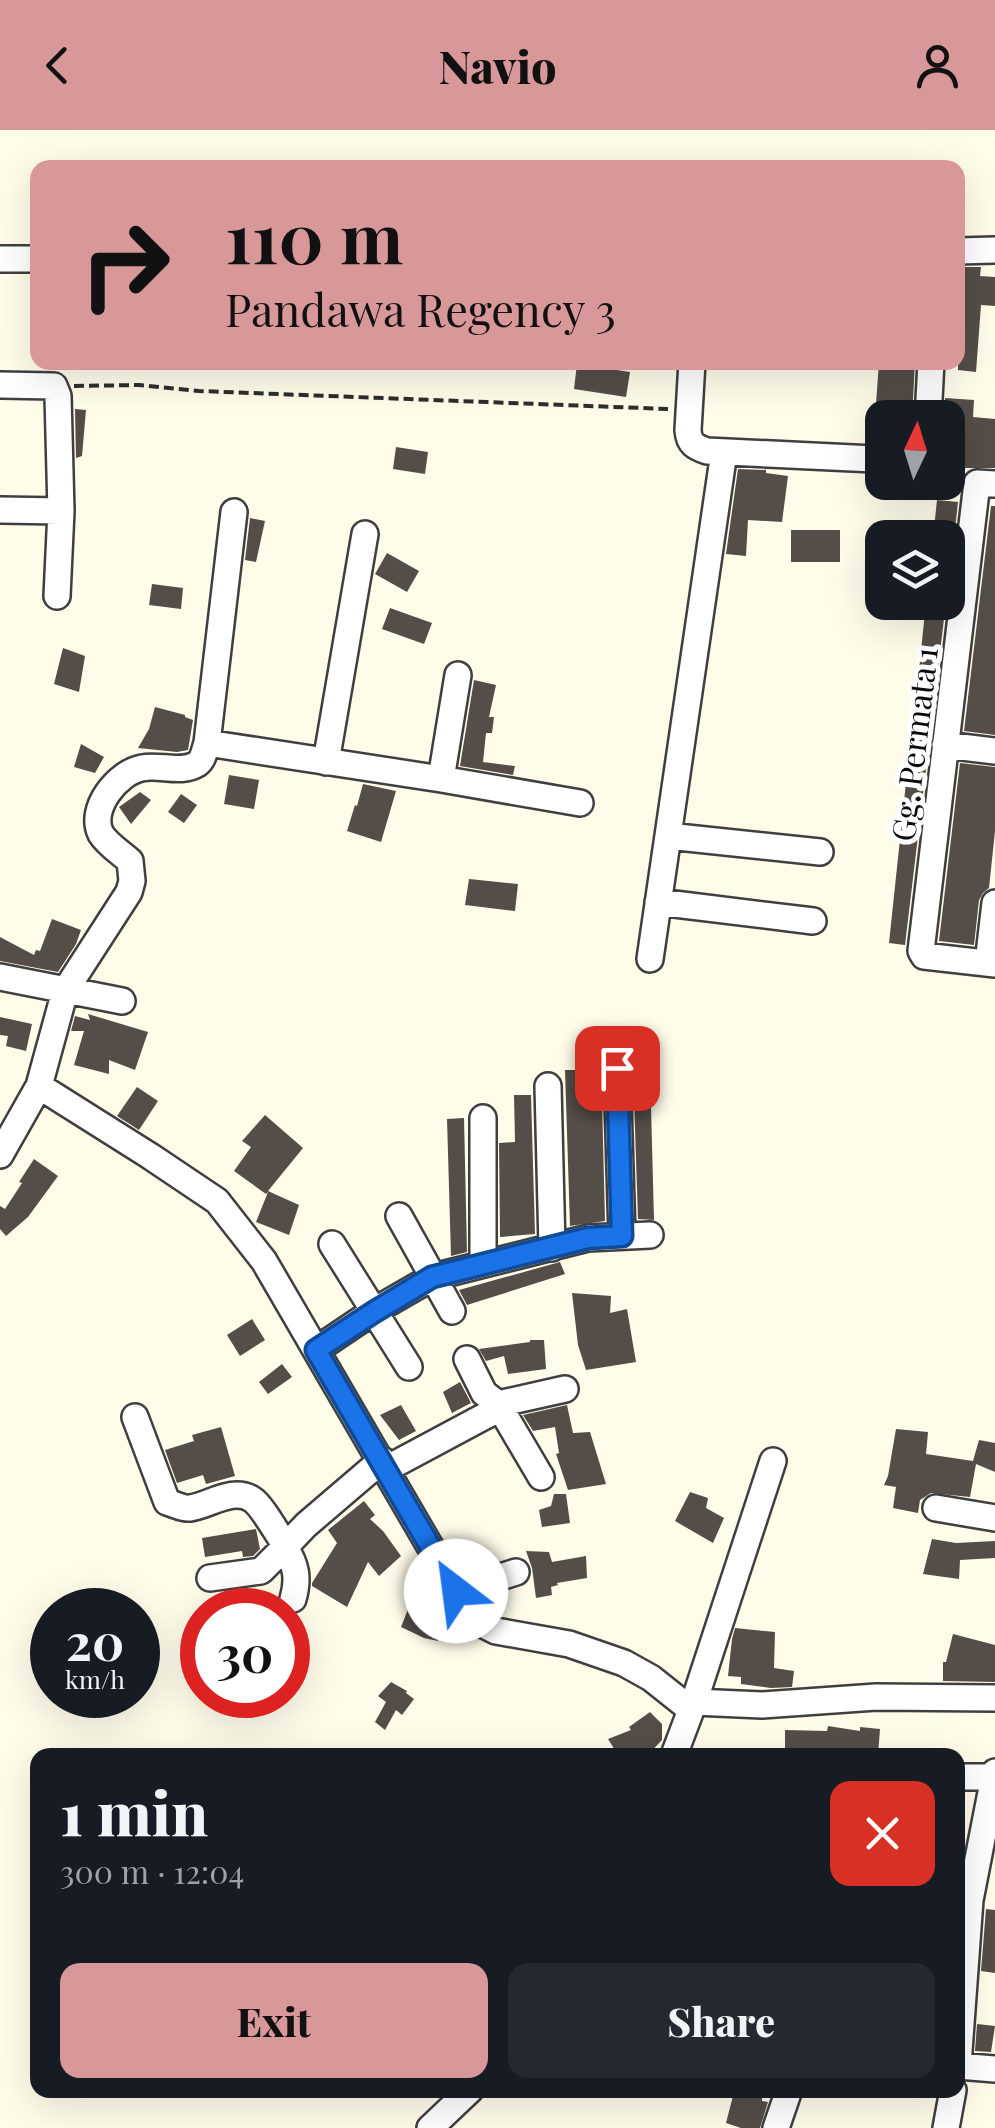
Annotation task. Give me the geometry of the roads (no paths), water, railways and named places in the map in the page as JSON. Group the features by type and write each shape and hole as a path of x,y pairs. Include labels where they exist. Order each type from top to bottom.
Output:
{"street":[{"path":"965,252 995,250"},
{"path":"0,258 30,260"},
{"path":"692,370 689,440 695,447 724,452 865,459"},
{"path":"929,400 931,370"},
{"path":"0,385 54,386 58,396 61,510 57,596"},
{"path":"650,959 724,452"},
{"name":"Gg. Permata 1","path":"986,484 945,745 922,954 992,963"},
{"path":"0,510 61,510"},
{"path":"0,1153 38,1086 65,990 132,881 130,861 102,836 98,813 105,798 128,774 140,768 185,768 202,759 234,512"},
{"path":"326,762 365,534"},
{"path":"441,778 458,675"},
{"path":"206,743 580,802"},
{"path":"945,745 995,751"},
{"path":"668,836 820,852"},
{"path":"658,902 814,921"},
{"path":"992,963 995,904"},
{"path":"0,977 122,1001"},
{"path":"617,1068 622,1236"},
{"path":"38,1086 217,1202 264,1261 456,1591 480,1623 496,1631 569,1644 624,1664 692,1706 876,1697 995,1698"},
{"path":"548,1086 552,1248"},
{"path":"483,1118 483,1263"},
{"path":"399,1216 452,1311"},
{"path":"316,1350 432,1277 588,1238 650,1234"},
{"path":"332,1244 408,1366"},
{"path":"467,1359 484,1393 498,1404 541,1477"},
{"path":"210,1578 261,1571 306,1525 384,1465 493,1412 498,1404 565,1389"},
{"path":"135,1417 166,1502 185,1508 232,1496 256,1502 294,1561 298,1577 295,1588"},
{"path":"677,1748 773,1461"},
{"path":"936,1508 995,1518"},
{"path":"456,1591 516,1572"},
{"path":"965,1776 995,1774 974,1900 965,1993"},
{"path":"965,2066 995,2070"},
{"path":"430,2128 462,2098"},
{"path":"776,2128 786,2098"},
{"path":"946,2128 952,2098"}]}
